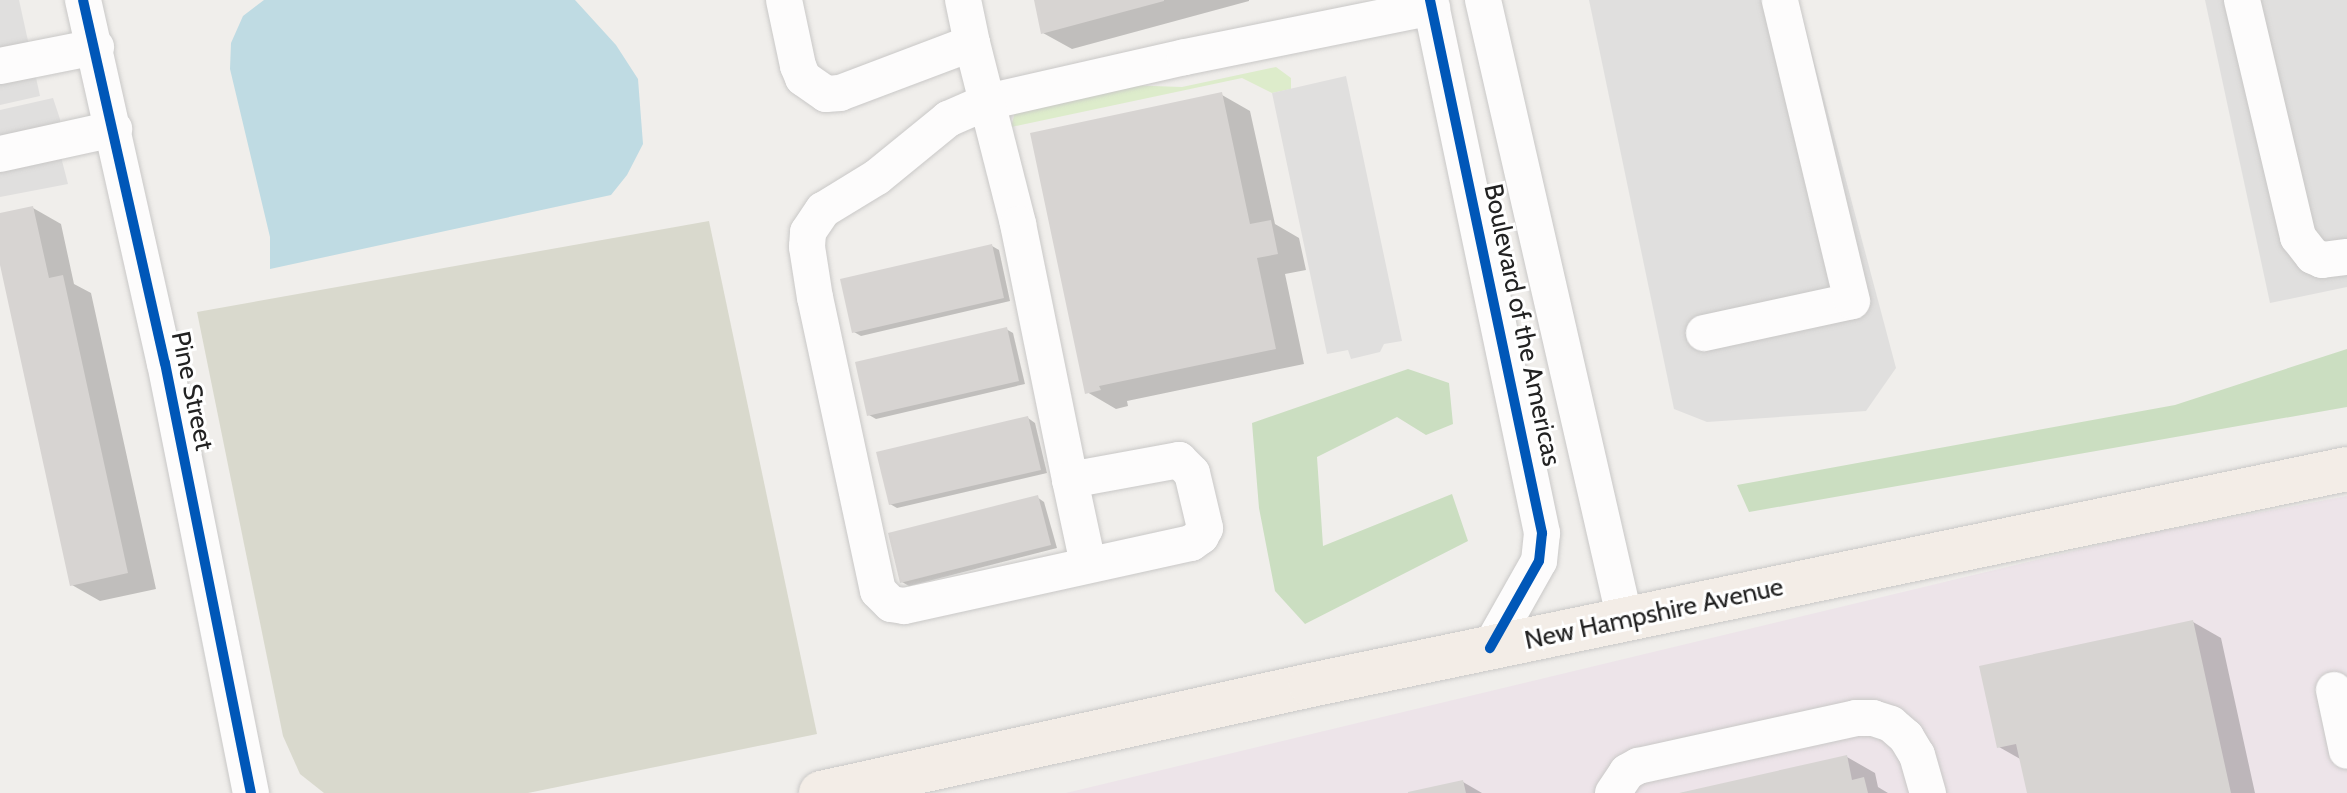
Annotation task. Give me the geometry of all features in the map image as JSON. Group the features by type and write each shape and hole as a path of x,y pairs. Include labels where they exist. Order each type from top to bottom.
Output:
{"main road":[{"name":"New Hampshire Avenue","path":"821,793 1490,648 2347,469"}],"street":[{"name":"Pine Street","path":"83,0 114,129 251,793"},
{"path":"784,0 803,78 826,94 840,93 972,43"},
{"path":"963,0 1018,224 1088,564"},
{"name":"Boulevard of the Americas","path":"1483,0 1625,620"},
{"path":"1704,333 1852,301 1780,0"},
{"path":"2242,0 2298,237 2303,247 2322,260 2347,257"},
{"path":"1070,480 1179,460 1192,473 1204,523 1201,536 1191,543 904,606 891,604 878,591 815,298 807,247 808,232 823,210 877,177 948,119 987,102 1431,3"},
{"name":"Boulevard of the Americas","path":"1431,3 1542,533 1539,561 1490,648"},
{"path":"0,66 96,47"},
{"path":"0,154 114,129"},
{"path":"2334,690 2347,751"},
{"path":"1613,793 1627,772 1638,766 1856,718 1873,718 1891,724 1906,737 1917,755 1928,793"}],"shaded area":[{"path":"0,0 19,0 40,96 0,105"},
{"path":"1589,0 1798,0 1896,368 1866,411 1707,422 1674,409"},
{"path":"2205,0 2347,0 2347,287 2270,303"},
{"path":"1346,76 1402,341 1384,344 1380,352 1351,359 1348,350 1327,354 1272,93"},
{"path":"53,98 60,119 60,153 68,184 0,197 0,110"},
{"path":"709,221 817,734 528,793 324,793 300,774 283,736 197,312"},
{"path":"2347,496 2347,793 1066,793 2144,534"}],"green space":[{"path":"1276,67 1291,78 1291,89 1272,93 1242,78 1011,127 1015,112 1123,85 1182,87"},
{"path":"2347,349 2347,407 1749,512 1737,485 2175,405"},
{"path":"1408,369 1449,383 1453,424 1426,435 1397,417 1317,457 1323,546 1452,494 1468,541 1305,624 1275,591 1259,508 1252,423"}],"water":[{"path":"264,0 575,0 616,45 638,79 643,144 627,175 611,195 270,269 270,237 230,69 231,43 243,16"}],"building":[{"path":"1034,0 1164,0 1164,1 1041,34"},
{"path":"1222,92 1250,224 1271,220 1278,254 1257,258 1276,349 1099,386 1101,390 1085,394 1030,133"},
{"path":"33,206 49,278 63,275 128,573 70,586 0,265 0,213"},
{"path":"992,244 1004,298 852,333 840,279"},
{"path":"1007,327 1019,381 867,416 855,362"},
{"path":"1028,416 1041,470 889,505 876,452"},
{"path":"1038,495 1051,545 900,583 888,533"},
{"path":"2193,620 2231,793 2027,793 2016,744 1997,748 1979,666"},
{"path":"1847,755 1852,780 1864,777 1868,793 1679,793"},
{"path":"1463,780 1466,793 1408,793 1408,792"}],"cycle path":[{"path":"83,0 165,363 251,793"},
{"path":"1430,0 1542,533 1539,561 1490,648"}]}
